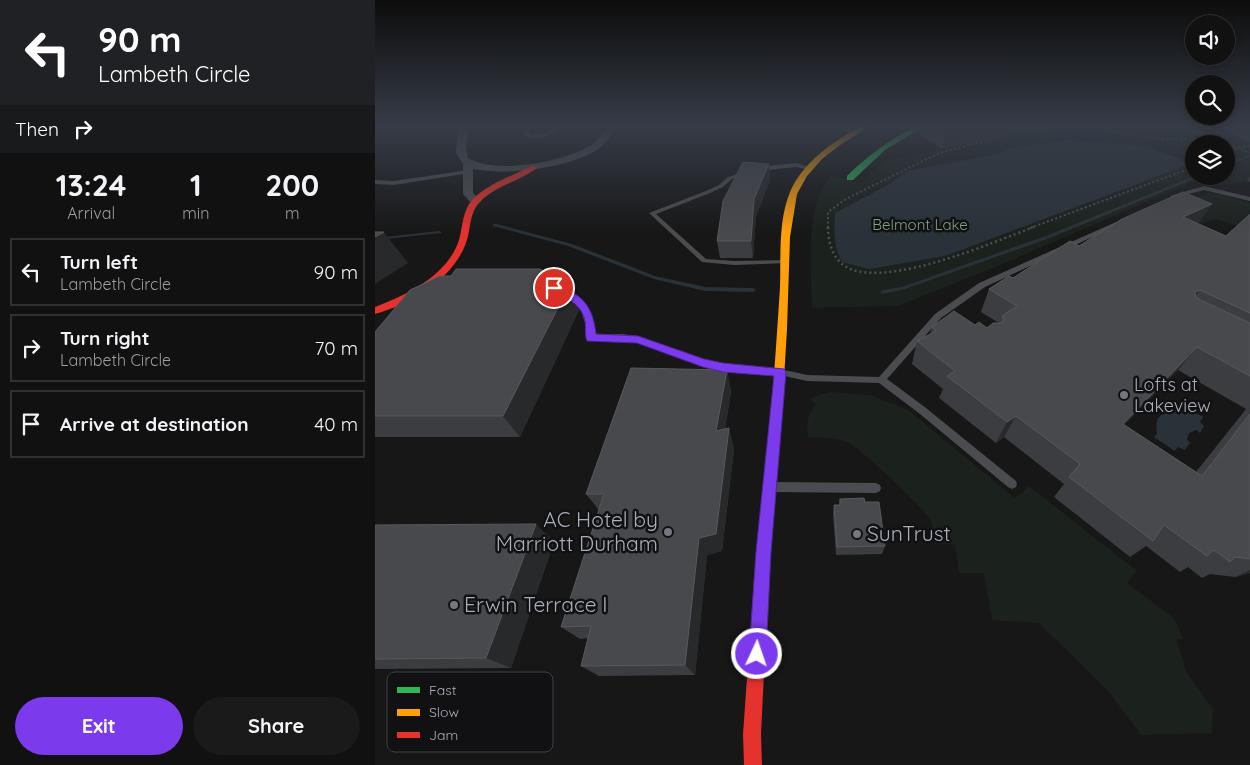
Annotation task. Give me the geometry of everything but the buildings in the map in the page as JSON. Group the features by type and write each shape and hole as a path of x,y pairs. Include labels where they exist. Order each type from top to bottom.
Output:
{"street":[{"path":"465,162 468,167 468,194 475,201"},
{"path":"468,167 534,167 556,162"},
{"path":"753,765 752,734 769,487 780,372 789,211 797,185 815,162"},
{"path":"849,178 863,162"},
{"path":"375,312 426,285 442,271 457,255 461,247 465,221 475,201 534,167"}],"lane":[{"path":"786,262 734,263 704,261 652,213 708,192 721,186 730,178 763,167 797,165 810,168"},
{"path":"375,182 394,183 468,167"},
{"path":"1169,198 1182,192 1204,188 1250,199"},
{"path":"881,380 944,312 982,285 1124,221"},
{"path":"442,271 455,273"},
{"path":"554,288 580,303 589,317 591,338 622,337 638,339 703,363 723,368 780,372 807,378 881,380 923,411 1012,484"},
{"path":"944,312 951,317"},
{"path":"769,487 876,488"}],"path":[{"path":"922,162 847,199 828,212 827,241 841,263 853,270 868,273 895,270 947,259 1064,216 1100,200 1185,171"}],"green space":[{"name":"Belmont Lake","path":"885,162 1185,162 1185,185 998,266 898,306 812,308 811,239 816,205 822,190 830,176 862,183"},
{"name":"Belmont Lake","path":"1235,162 1250,162 1250,180 1235,183"},
{"path":"1211,192 1250,203 1250,230 1215,219 1202,223 1167,208"},
{"path":"831,392 870,395 907,409 1015,498 1029,486 1137,571 1127,583 1174,618 1183,639 1176,639 1187,673 1213,709 1212,733 1141,735 1109,692 1039,623 992,620 984,573 959,573 955,545 934,543 931,521 906,493 849,443 834,439 808,437 808,420 816,405 810,399"}],"shaded area":[{"path":"957,162 1185,162 1185,166 945,256 869,269 842,262 834,232 835,213 890,184 907,171"},
{"path":"1182,405 1203,417 1200,422 1204,426 1200,433 1196,430 1189,433 1187,439 1190,443 1185,450 1178,447 1175,451 1154,437 1157,434 1158,419"}],"waterway":[{"path":"883,292 903,288 1045,238 1185,182"},
{"path":"495,225 570,245 654,277 705,289 753,290"},
{"path":"375,239 439,232"}],"traffic: fast":[{"path":"850,178 866,162"}],"traffic: slow":[{"path":"775,428 786,237 790,207 798,184 816,162"}],"traffic: jam":[{"path":"375,311 413,294 436,278 455,257 463,240 467,217 475,202 494,187 534,167"},
{"path":"753,765 752,734 763,552 775,428"}],"place":[{"name":"Lofts at Lakeview","path":"1124,395"},
{"name":"AC Hotel by Marriott Durham","path":"668,532"},
{"name":"SunTrust","path":"857,534"},
{"name":"Erwin Terrace I","path":"454,605"}],"route":[{"path":"554,288 580,303 589,317 591,338 622,337 638,339 703,363 723,368 780,372 763,552 757,654"}]}
